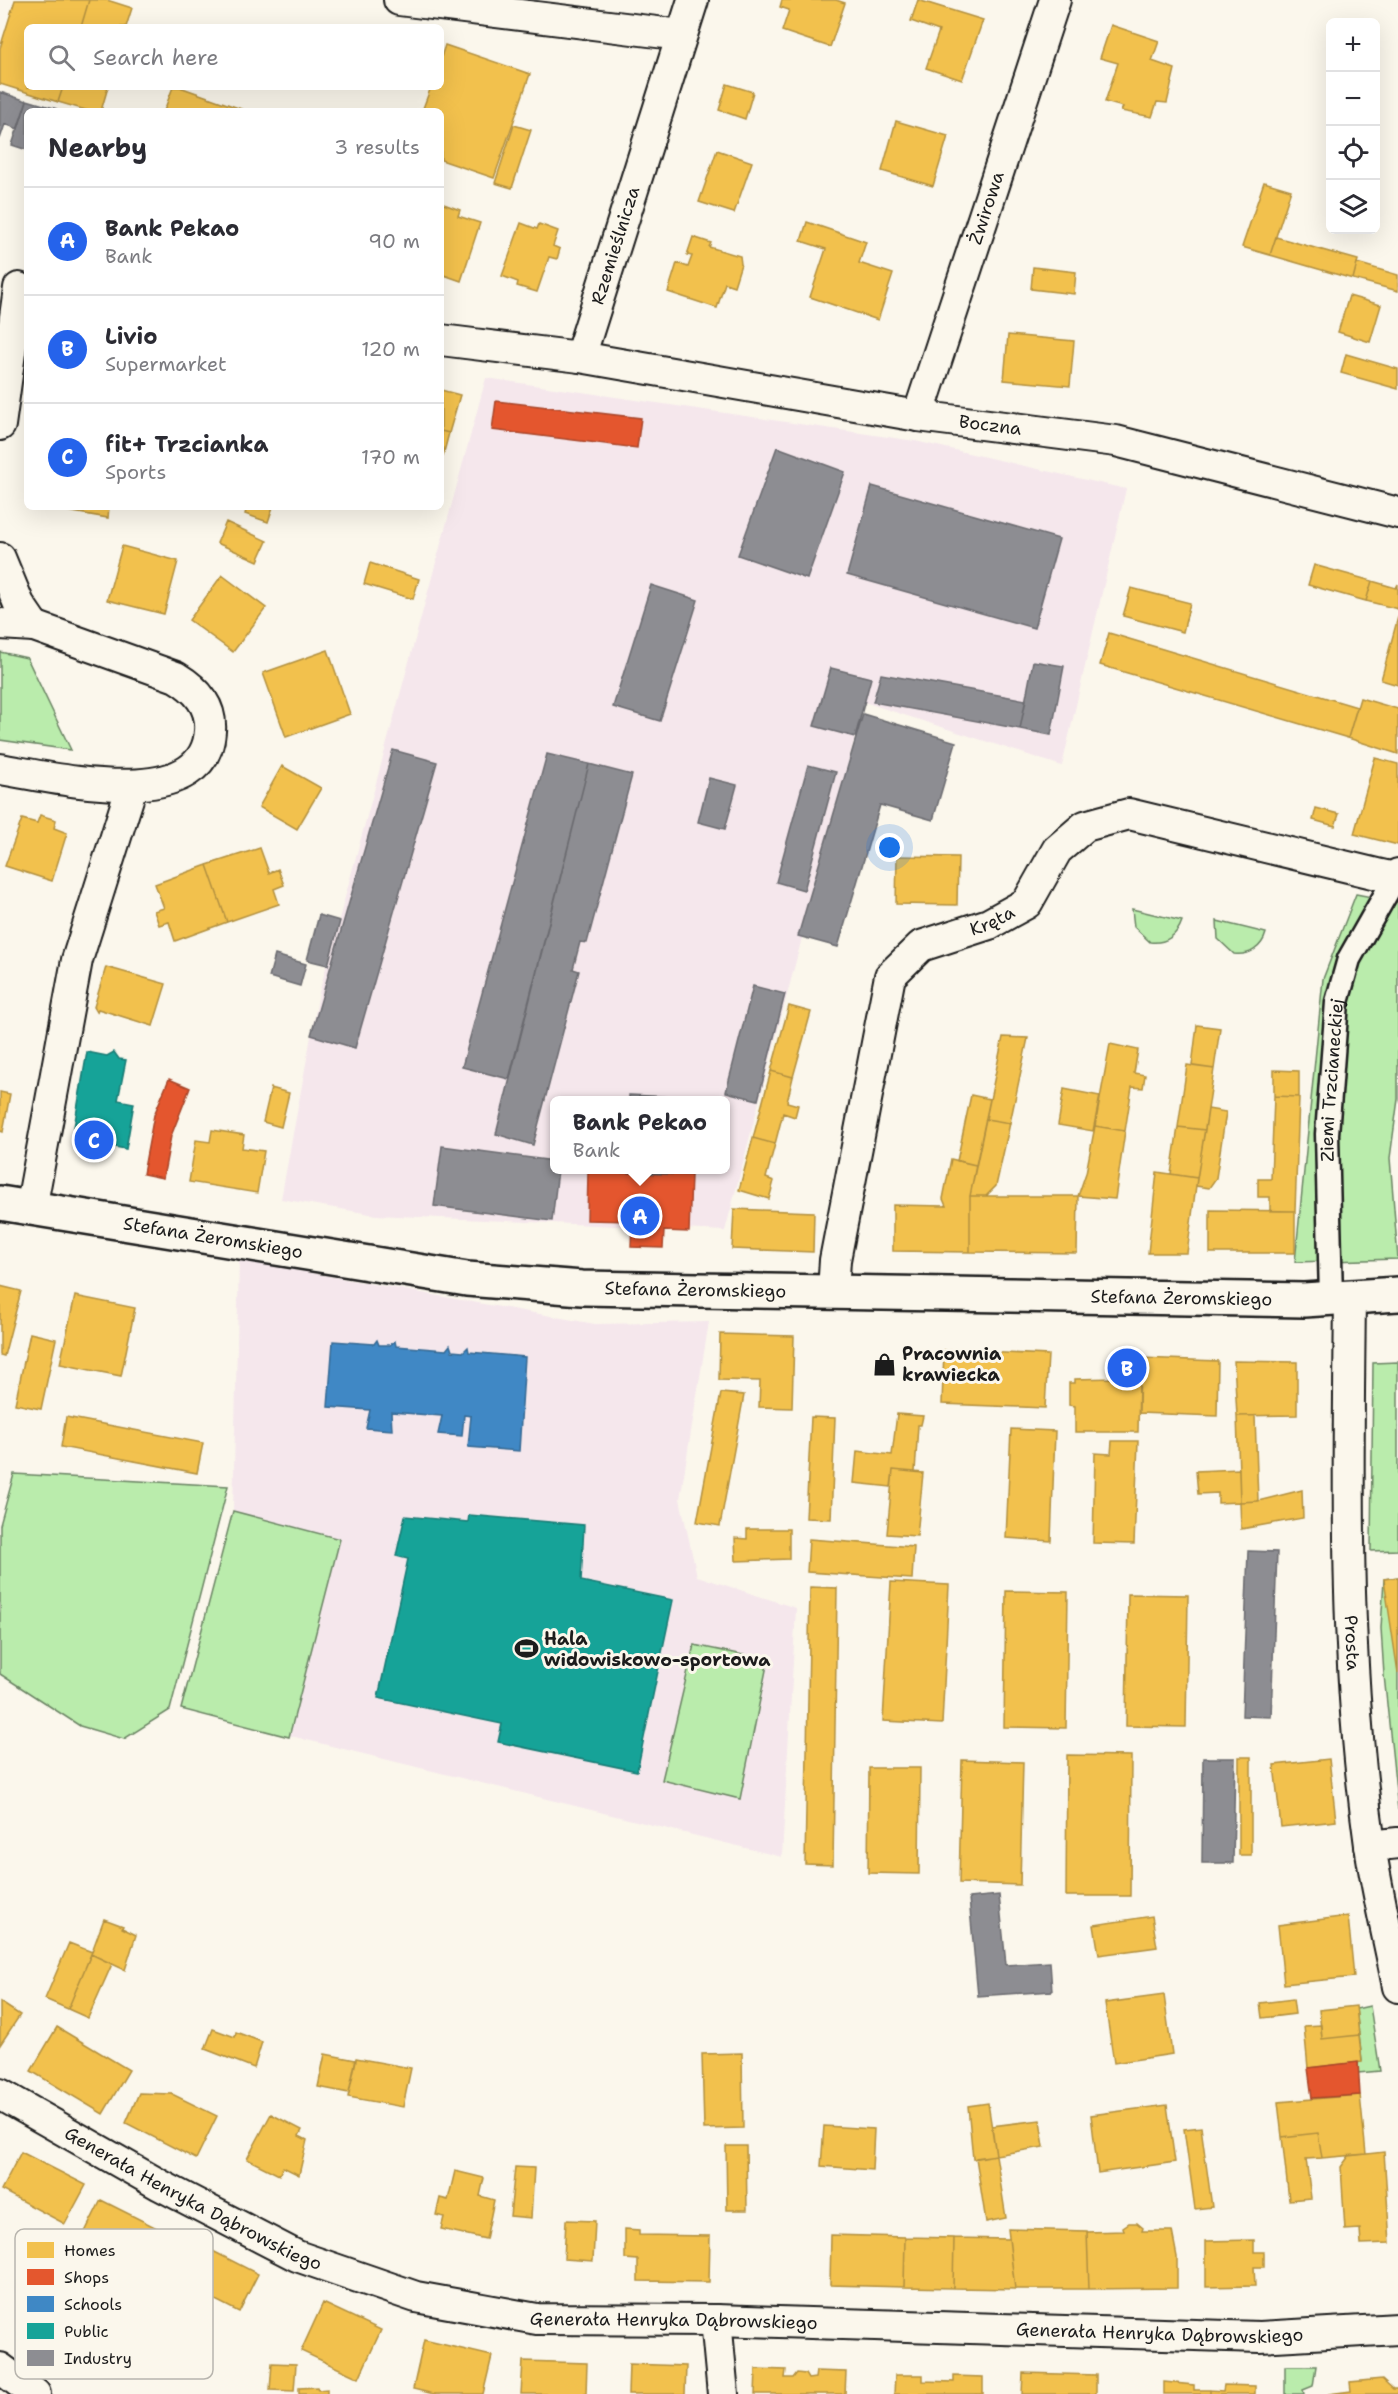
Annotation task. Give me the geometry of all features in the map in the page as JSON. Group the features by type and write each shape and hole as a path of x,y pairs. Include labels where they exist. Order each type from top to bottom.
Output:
{"main road":[{"name":"Stefana Żeromskiego","path":"15,1206 467,1279 582,1288 1304,1300 1398,1294"}],"street":[{"path":"399,0 681,34"},
{"name":"Rzemieślnicza","path":"580,357 693,0"},
{"name":"Żwirowa","path":"918,416 1055,0"},
{"path":"0,425 15,288"},
{"path":"444,340 580,357"},
{"name":"Boczna","path":"580,357 918,416 1116,441 1398,513"},
{"path":"0,558 19,604 34,626"},
{"path":"0,624 34,626 176,677 193,687 203,700 210,729 203,755 192,768 179,776 132,786 88,784 0,769"},
{"path":"15,1206 77,960 132,786"},
{"name":"Kręta","path":"833,1292 835,1260 890,976 921,946 989,924 1027,903 1057,850 1085,826 1129,814 1390,875"},
{"name":"Ziemi Trzcianeckiej","path":"1340,1298 1327,1134 1337,1002 1349,959 1390,875"},
{"name":"Prosta","path":"1340,1298 1351,1626 1384,1844 1398,1988"},
{"name":"Generała Henryka Dąbrowskiego","path":"0,2094 160,2185 297,2256 416,2297 537,2319 716,2320 1260,2337 1398,2329"},
{"path":"716,2320 723,2394"}],"shaded area":[{"path":"486,378 915,441 1126,489 1062,766 864,702 725,1231 376,1215 281,1199 319,993"},
{"path":"239,1260 595,1324 709,1322 680,1499 697,1576 796,1608 782,1857 181,1709 233,1511"}],"green space":[{"path":"0,652 27,658 71,750 0,740"},
{"path":"1356,894 1398,902 1398,1099 1390,1158 1398,1259 1295,1262 1323,979"},
{"path":"1132,909 1182,921 1170,938 1161,942 1150,942 1134,927"},
{"path":"1217,921 1266,933 1254,950 1245,954 1234,954 1218,939"},
{"path":"1398,1362 1398,1550 1371,1551 1373,1363"},
{"path":"14,1474 228,1486 170,1710 124,1739 80,1726 0,1674 0,1525"},
{"path":"233,1511 340,1539 289,1737 181,1709"},
{"path":"1398,1577 1398,1810 1381,1628 1384,1579"},
{"path":"694,1645 768,1660 740,1799 662,1780"},
{"path":"1370,2006 1380,2071 1358,2073 1358,2062 1362,2061 1356,2009"},
{"path":"1285,2366 1316,2366 1313,2386 1303,2390 1304,2394 1285,2394"}],"building: Homes":[{"path":"15,0 89,0 82,24 24,24 24,90 62,90 58,102 0,84 0,48"},
{"path":"89,0 107,0 132,8 127,24 82,24"},
{"path":"782,0 836,0 845,3 830,47 782,31 789,10 780,7"},
{"path":"918,0 983,20 962,80 926,68 939,31 911,21"},
{"path":"1111,25 1159,41 1152,61 1175,69 1167,103 1157,102 1152,117 1121,111 1123,107 1105,102 1118,63 1100,58"},
{"path":"445,45 530,74 494,178 444,161 444,108 423,108 430,90 444,90"},
{"path":"727,84 753,92 745,119 719,110"},
{"path":"62,90 107,90 102,108 79,108 58,102"},
{"path":"172,90 188,90 238,108 165,108"},
{"path":"896,121 948,136 933,186 882,171"},
{"path":"514,125 531,130 512,188 495,183"},
{"path":"717,150 752,162 734,213 699,202"},
{"path":"1264,182 1291,190 1270,255 1242,247"},
{"path":"444,204 460,210 458,216 480,223 461,281 444,275"},
{"path":"807,222 866,242 859,263 893,274 878,320 810,297 826,249 801,241"},
{"path":"521,223 537,229 539,224 558,231 553,246 560,249 557,259 549,257 537,292 517,286 518,282 502,276"},
{"path":"693,237 711,243 709,247 740,256 741,264 734,286 725,283 717,308 668,292 677,263 688,267 692,256 687,255"},
{"path":"1276,237 1358,260 1353,279 1270,255"},
{"path":"1357,263 1398,275 1398,291 1353,279"},
{"path":"1033,267 1076,272 1074,294 1031,289"},
{"path":"1349,296 1381,305 1370,342 1338,332"},
{"path":"1008,335 1074,341 1070,386 1004,380"},
{"path":"1346,354 1398,369 1398,389 1341,373"},
{"path":"444,391 460,395 449,433 444,432"},
{"path":"444,432 449,433 444,452"},
{"path":"62,510 109,510 108,518"},
{"path":"246,510 272,510 268,522 245,514"},
{"path":"226,522 267,541 258,561 217,543"},
{"path":"122,546 178,561 164,614 107,600"},
{"path":"370,563 419,579 413,599 364,584"},
{"path":"1314,565 1372,581 1366,601 1308,585"},
{"path":"222,575 266,608 233,652 189,620"},
{"path":"1372,581 1396,588 1398,584 1398,609 1366,601"},
{"path":"1131,588 1190,603 1183,632 1123,616"},
{"path":"1398,617 1398,685 1381,680"},
{"path":"1109,633 1357,707 1348,738 1100,665"},
{"path":"328,650 350,714 286,737 263,673"},
{"path":"1360,698 1398,709 1398,754 1348,738"},
{"path":"1375,758 1398,764 1398,845 1354,834"},
{"path":"282,766 321,788 297,829 259,807"},
{"path":"1316,808 1339,814 1335,826 1313,820"},
{"path":"40,815 56,820 54,828 67,833 52,881 5,866 22,819 37,823"},
{"path":"260,848 269,873 278,869 284,885 274,889 279,904 227,922 207,865"},
{"path":"897,856 958,857 957,905 896,904"},
{"path":"207,865 227,922 175,941 169,922 159,925 154,911 164,908 155,884"},
{"path":"106,967 166,984 153,1026 98,1009 97,1012 94,1007"},
{"path":"789,1006 811,1012 793,1077 771,1071"},
{"path":"1197,1025 1220,1028 1214,1069 1192,1066"},
{"path":"1003,1037 1028,1038 1010,1123 986,1119"},
{"path":"1110,1044 1138,1050 1134,1073 1145,1075 1143,1088 1132,1087 1125,1131 1095,1126"},
{"path":"1187,1065 1214,1069 1205,1130 1178,1127"},
{"path":"1274,1070 1299,1071 1299,1097 1274,1096"},
{"path":"771,1071 793,1077 787,1102 798,1105 795,1117 783,1113 775,1144 753,1138"},
{"path":"271,1088 289,1093 281,1127 263,1122"},
{"path":"1064,1089 1100,1096 1093,1131 1058,1125"},
{"path":"0,1092 10,1094 3,1132 0,1131"},
{"path":"971,1095 990,1099 976,1165 957,1161"},
{"path":"1274,1096 1299,1097 1295,1211 1270,1211 1270,1197 1258,1197 1258,1179 1271,1179"},
{"path":"1208,1109 1226,1112 1216,1178 1209,1188 1196,1186"},
{"path":"986,1119 1010,1123 996,1186 986,1196 970,1196"},
{"path":"1095,1126 1125,1131 1115,1199 1078,1196 1086,1173"},
{"path":"1178,1127 1205,1130 1197,1178 1171,1174"},
{"path":"212,1130 244,1135 242,1148 264,1151 257,1193 189,1182 196,1140 210,1142"},
{"path":"753,1138 775,1144 766,1178 774,1181 769,1199 739,1190"},
{"path":"951,1159 976,1165 970,1196 970,1252 893,1251 893,1205 946,1206 943,1199"},
{"path":"1157,1172 1197,1178 1187,1253 1148,1253"},
{"path":"970,1196 1078,1196 1077,1253 970,1252"},
{"path":"734,1209 814,1212 813,1252 732,1249"},
{"path":"1210,1210 1295,1211 1295,1253 1210,1253"},
{"path":"0,1286 21,1291 4,1356 0,1355"},
{"path":"75,1296 135,1308 121,1376 60,1364"},
{"path":"30,1333 56,1339 41,1409 15,1404"},
{"path":"720,1334 794,1336 792,1408 759,1407 760,1381 719,1380"},
{"path":"944,1350 1048,1355 1045,1408 942,1404"},
{"path":"1140,1358 1218,1361 1217,1416 1139,1413"},
{"path":"1234,1361 1297,1362 1297,1415 1237,1416"},
{"path":"1116,1378 1139,1381 1138,1432 1075,1432 1075,1406 1069,1405 1069,1383 1075,1383 1075,1379"},
{"path":"721,1393 744,1395 720,1526 697,1522"},
{"path":"897,1414 923,1416 921,1425 918,1425 915,1472 893,1470 891,1487 854,1483 857,1451 892,1455"},
{"path":"1237,1416 1255,1416 1258,1501 1240,1502"},
{"path":"66,1417 203,1443 197,1473 61,1447"},
{"path":"811,1417 835,1418 831,1519 806,1518"},
{"path":"1011,1429 1055,1431 1051,1541 1006,1538"},
{"path":"1112,1441 1138,1441 1134,1544 1093,1543 1095,1453 1111,1454"},
{"path":"1239,1469 1240,1502 1218,1503 1218,1493 1198,1494 1196,1471"},
{"path":"893,1470 923,1473 917,1536 887,1534"},
{"path":"1302,1490 1303,1518 1241,1529 1240,1502 1258,1501"},
{"path":"747,1529 789,1529 789,1559 736,1561 735,1538 747,1539"},
{"path":"809,1539 914,1547 912,1579 807,1572"},
{"path":"1398,1577 1398,1673 1384,1579"},
{"path":"891,1582 949,1585 942,1724 883,1721"},
{"path":"810,1587 837,1588 833,1865 805,1864"},
{"path":"1006,1591 1068,1592 1066,1728 1004,1727"},
{"path":"1128,1594 1188,1595 1186,1727 1126,1726"},
{"path":"1067,1755 1131,1756 1130,1896 1066,1896"},
{"path":"1239,1757 1251,1757 1251,1855 1239,1855"},
{"path":"1329,1759 1336,1821 1281,1827 1274,1765"},
{"path":"962,1760 1023,1762 1020,1885 959,1883"},
{"path":"869,1768 920,1768 919,1874 868,1873"},
{"path":"1152,1916 1157,1947 1099,1955 1094,1925"},
{"path":"1348,1916 1354,1977 1284,1984 1278,1925"},
{"path":"104,1919 123,1926 122,1928 136,1935 125,1970 91,1954"},
{"path":"69,1943 92,1952 68,2009 45,1999"},
{"path":"91,1954 112,1964 88,2018 68,2009"},
{"path":"1164,1995 1172,2054 1114,2063 1105,2003"},
{"path":"1293,1999 1295,2014 1262,2018 1260,2003"},
{"path":"0,2002 20,2015 0,2045"},
{"path":"1356,2006 1359,2035 1322,2039 1319,2010"},
{"path":"1321,2025 1322,2039 1359,2035 1362,2062 1308,2068 1304,2026"},
{"path":"57,2027 129,2070 103,2114 31,2071"},
{"path":"213,2029 235,2037 236,2032 262,2042 254,2068 205,2049"},
{"path":"742,2053 743,2128 704,2129 702,2054"},
{"path":"325,2054 356,2060 349,2093 318,2087"},
{"path":"356,2058 411,2068 403,2107 348,2097"},
{"path":"139,2093 172,2094 217,2116 196,2159 126,2123"},
{"path":"1360,2095 1366,2154 1322,2158 1318,2133 1282,2137 1278,2102"},
{"path":"988,2103 996,2155 973,2159 968,2106"},
{"path":"1167,2105 1175,2162 1098,2173 1091,2115"},
{"path":"271,2114 302,2130 299,2136 307,2140 299,2175 283,2167 279,2175 247,2159"},
{"path":"1040,2120 1044,2147 996,2155 992,2126"},
{"path":"824,2126 874,2129 872,2170 821,2166"},
{"path":"1201,2127 1212,2207 1195,2209 1184,2129"},
{"path":"1318,2133 1322,2158 1306,2159 1311,2198 1289,2200 1282,2137"},
{"path":"726,2146 746,2146 747,2210 727,2210"},
{"path":"21,2152 86,2185 65,2224 1,2190"},
{"path":"1384,2152 1390,2243 1361,2244 1360,2229 1345,2230 1341,2167 1349,2156"},
{"path":"996,2155 1006,2218 986,2222 976,2158"},
{"path":"515,2167 534,2168 531,2218 510,2216"},
{"path":"455,2171 484,2178 480,2196 494,2200 486,2239 441,2229 444,2217 436,2215 440,2198 448,2200"},
{"path":"101,2200 159,2229 86,2229"},
{"path":"566,2220 595,2221 593,2261 564,2259"},
{"path":"1129,2223 1137,2223 1143,2228 1142,2231 1172,2231 1177,2257 1177,2288 1089,2289 1087,2232 1124,2231 1123,2227"},
{"path":"625,2229 639,2230 639,2235 710,2236 709,2282 638,2281 638,2260 625,2259"},
{"path":"1008,2229 1087,2231 1089,2289 1015,2289"},
{"path":"831,2235 905,2237 904,2287 830,2285"},
{"path":"905,2237 954,2238 953,2288 904,2287"},
{"path":"954,2238 1009,2239 1015,2289 953,2288"},
{"path":"1254,2240 1254,2252 1264,2252 1264,2267 1254,2267 1255,2286 1206,2287 1206,2241"},
{"path":"213,2251 258,2274 239,2312 213,2299"},
{"path":"323,2303 381,2330 359,2378 301,2351"},
{"path":"424,2340 492,2356 483,2394 434,2394 413,2389"},
{"path":"523,2361 587,2363 586,2394 521,2394"},
{"path":"272,2363 296,2364 294,2391 270,2390"},
{"path":"629,2364 686,2366 685,2394 628,2394"},
{"path":"756,2369 786,2370 785,2378 793,2378 797,2373 805,2374 808,2379 815,2378 816,2371 846,2372 845,2394 755,2394"},
{"path":"1023,2373 1096,2375 1096,2394 1022,2394"},
{"path":"895,2375 923,2375 923,2381 954,2382 954,2376 983,2377 983,2394 894,2394"},
{"path":"1382,2379 1393,2389 1398,2389 1398,2394 1328,2394 1351,2391 1350,2382"},
{"path":"1164,2382 1194,2385 1194,2390 1210,2390 1210,2394 1164,2394"},
{"path":"1224,2385 1255,2386 1255,2394 1210,2394 1210,2390 1223,2391"},
{"path":"317,2387 318,2390 327,2389 327,2394 299,2394 299,2388"}],"building: Shops":[{"path":"496,401 641,418 637,448 492,430"},
{"path":"169,1079 190,1088 171,1136 163,1178 143,1174 154,1115"},
{"path":"588,1174 691,1175 689,1232 664,1231 663,1248 631,1247 632,1221 587,1220"},
{"path":"1358,2062 1360,2095 1312,2098 1308,2068"}],"building: Schools":[{"path":"377,1340 379,1345 390,1345 395,1341 396,1346 446,1350 450,1345 452,1351 463,1352 468,1347 469,1352 525,1357 519,1451 468,1447 471,1416 464,1415 462,1436 438,1434 442,1416 391,1412 392,1430 366,1428 370,1410 328,1407 333,1341 374,1344"}],"building: Public":[{"path":"87,1052 107,1056 114,1052 119,1059 126,1060 118,1100 134,1103 126,1149 72,1139"},
{"name":"Hala widowiskowo-sportowa","path":"469,1515 584,1525 581,1581 673,1600 637,1771 498,1742 502,1724 378,1698 408,1559 396,1556 405,1516 468,1522"}],"building: Industry":[{"path":"0,92 27,101 18,129 5,124 0,139"},
{"path":"27,100 54,108 24,108"},
{"path":"24,109 24,149 12,145"},
{"path":"777,447 845,472 807,579 738,555"},
{"path":"872,486 1059,539 1034,628 847,575"},
{"path":"651,585 698,600 660,721 613,707"},
{"path":"1033,661 1064,666 1051,735 1020,729"},
{"path":"831,668 871,678 855,737 814,726"},
{"path":"881,674 1026,700 1020,729 873,702"},
{"path":"863,714 956,742 933,820 880,805 838,947 798,936"},
{"path":"393,750 437,762 355,1048 311,1035"},
{"path":"547,754 589,764 509,1079 462,1067"},
{"path":"589,764 632,775 587,943 580,942 573,969 579,971 533,1145 496,1134"},
{"path":"808,765 836,772 804,890 776,882"},
{"path":"709,778 737,785 725,829 698,822"},
{"path":"319,915 340,921 328,965 307,960"},
{"path":"275,955 306,964 300,986 269,977"},
{"path":"753,986 785,994 758,1100 726,1092"},
{"path":"442,1146 550,1160 550,1174 558,1174 552,1221 434,1206"},
{"path":"1248,1551 1277,1552 1271,1717 1242,1716"},
{"path":"1203,1758 1235,1758 1233,1863 1202,1863"},
{"path":"999,1895 1006,1965 1050,1962 1052,1991 978,1996 969,1898"}],"place":[{"name":"fit+ Trzcianka","path":"94,1140"},
{"name":"Bank Pekao","path":"640,1216"},
{"name":"Pracownia krawiecka","path":"884,1364"},
{"name":"Livio","path":"1127,1368"},
{"name":"Hala widowiskowo-sportowa","path":"526,1649"}]}
